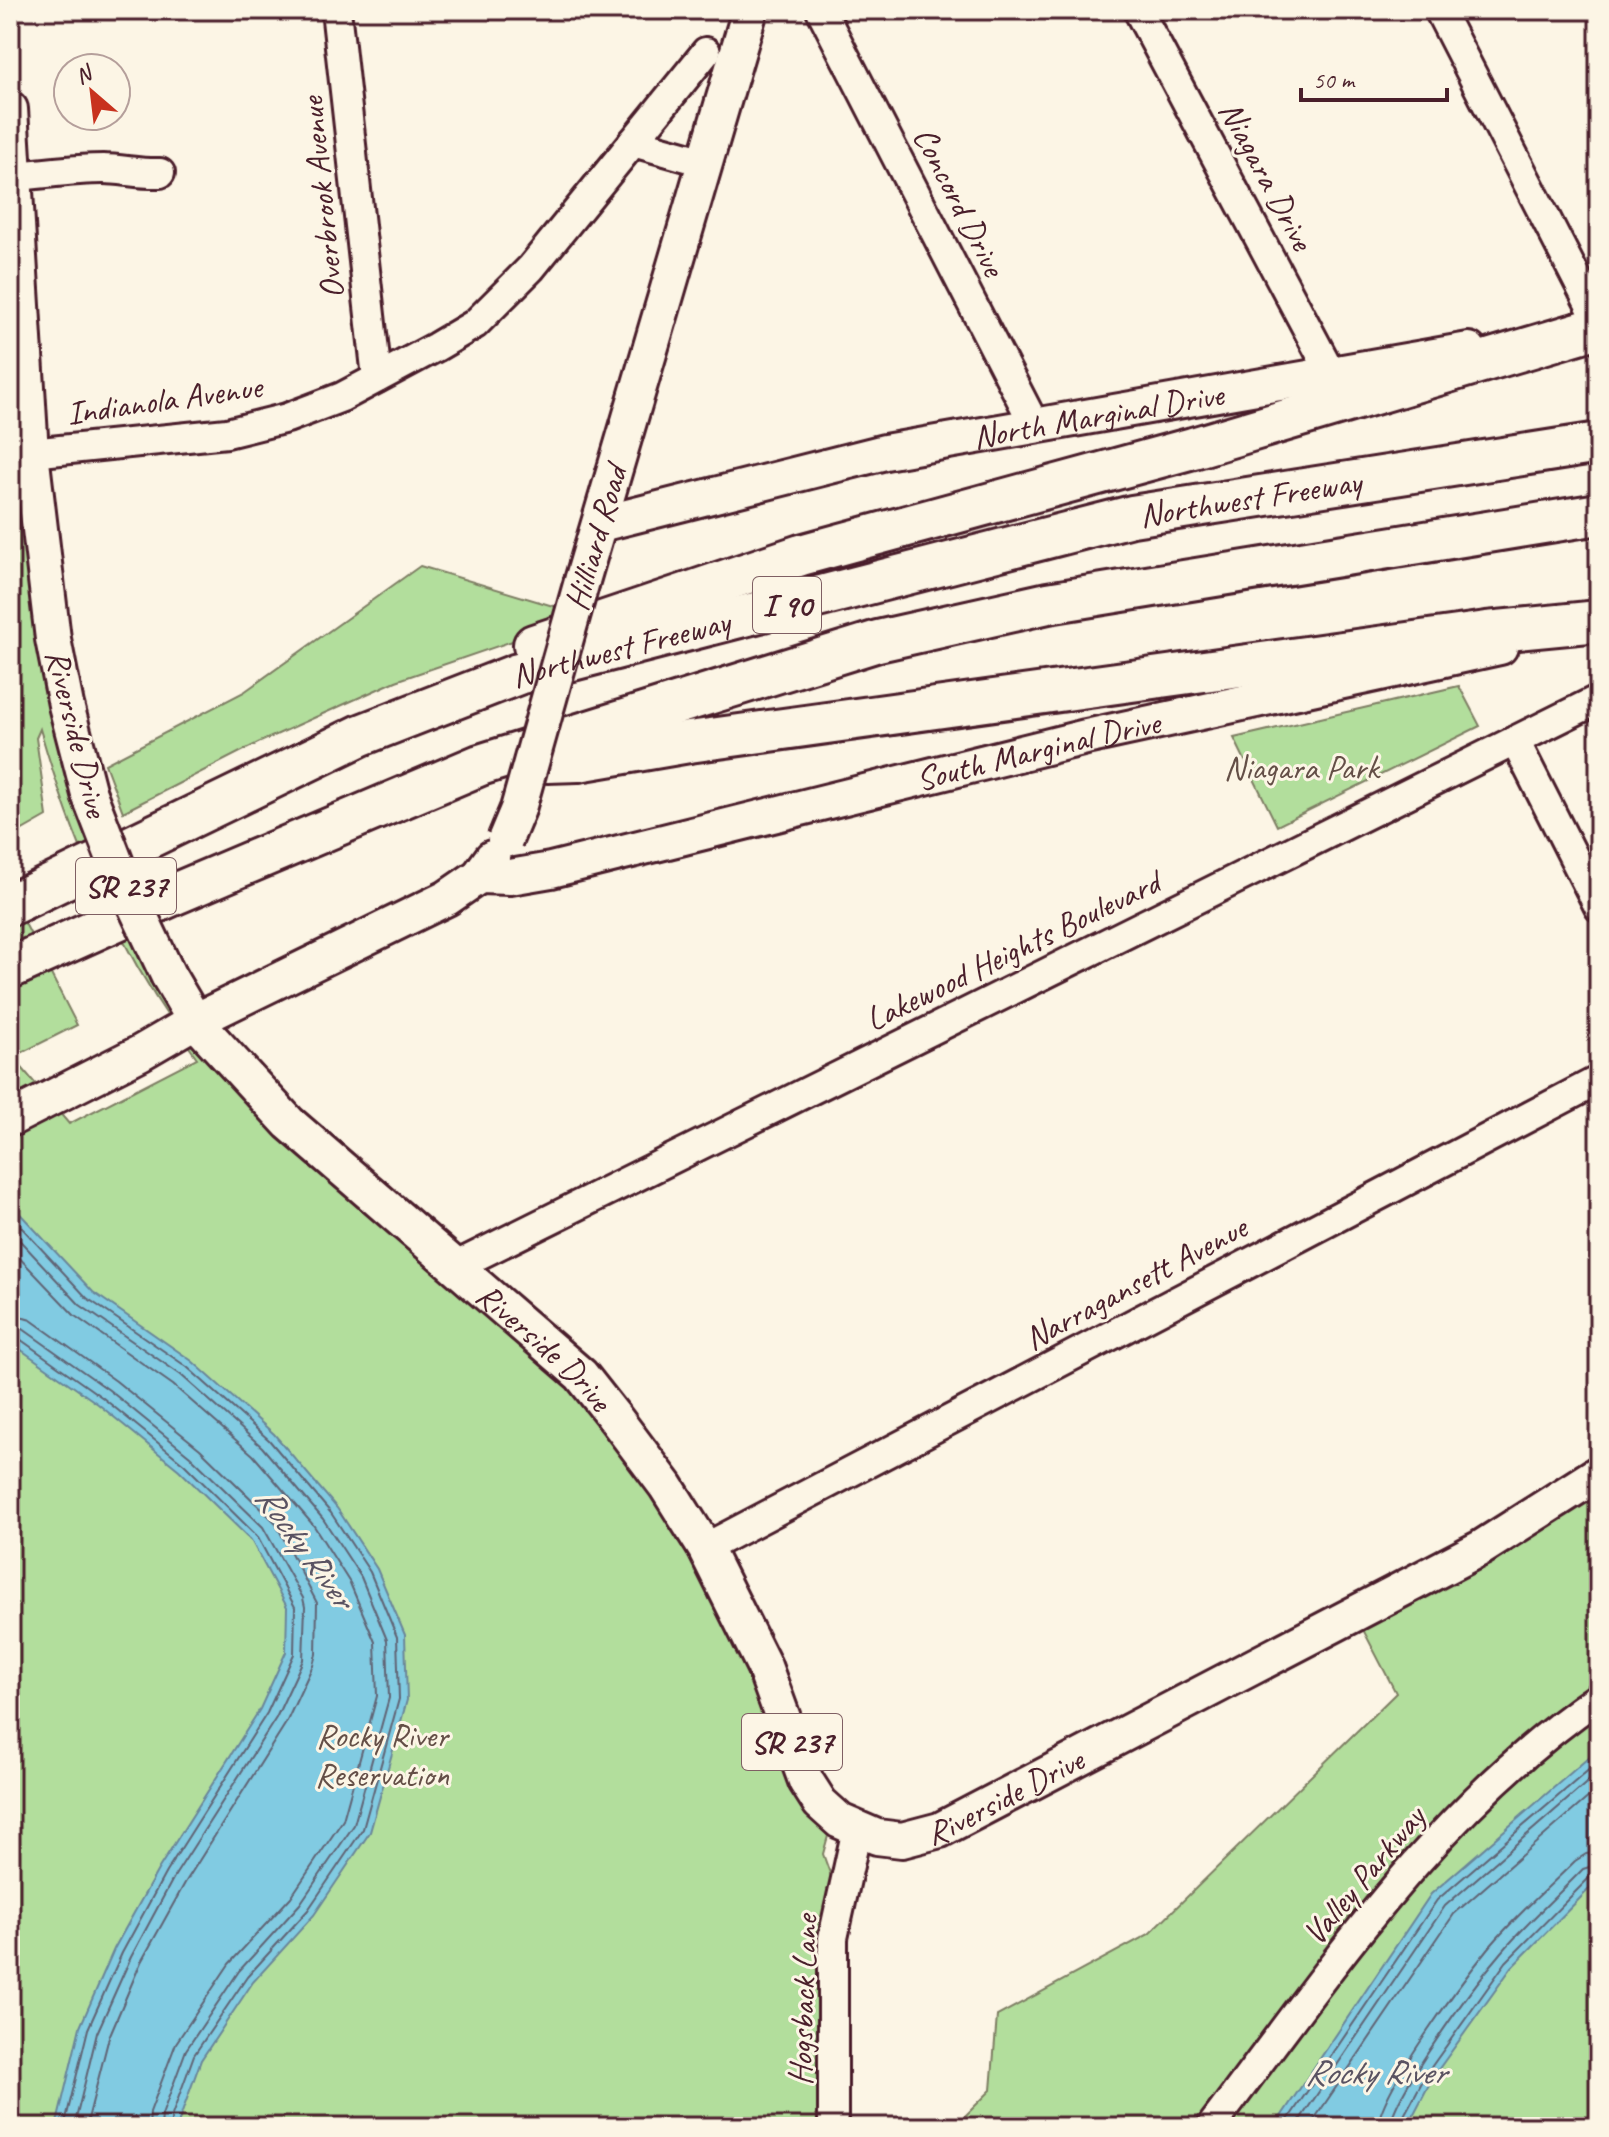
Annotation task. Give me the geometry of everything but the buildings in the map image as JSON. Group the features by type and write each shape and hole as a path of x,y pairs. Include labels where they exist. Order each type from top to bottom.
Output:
{"highway":[{"path":"60,881 248,772 371,709 510,653 801,555 1193,448 1599,325"},
{"name":"Northwest Freeway","path":"13,904 361,735 518,674 1132,516 1599,443"},
{"name":"Northwest Freeway","path":"25,961 334,825 480,765 878,641 1017,610 1599,514"},
{"path":"480,765 578,761 689,742 1487,632 1599,623"}],"main road":[{"name":"Hilliard Road","path":"10,1119 140,1053 195,1021 447,898 479,876 505,840 518,809 750,10"},
{"name":"Riverside Drive","path":"10,109 31,453 53,639 89,794 120,874 168,975 195,1021 289,1123 581,1375 666,1486 705,1548 764,1666 806,1781 820,1803 840,1821 877,1837 902,1840 940,1830 1468,1555 1599,1473"},
{"name":"North Marginal Drive","path":"600,524 885,452 1332,375 1599,325"},
{"name":"South Marginal Drive","path":"479,876 510,877 551,870 1086,737 1599,623"}],"street":[{"name":"Overbrook Avenue","path":"336,10 377,378"},
{"name":"Concord Drive","path":"821,10 1034,424"},
{"name":"Niagara Drive","path":"1138,10 1332,375"},
{"path":"1439,10 1599,325"},
{"name":"Indianola Avenue","path":"31,453 227,433 287,418 342,397 475,324 531,268 706,52"},
{"path":"633,142 705,162"},
{"path":"14,176 102,169 160,173"},
{"name":"Lakewood Heights Boulevard","path":"456,1266 1599,699"},
{"path":"1515,741 1599,907"},
{"name":"Narragansett Avenue","path":"705,1548 1599,1080"},
{"name":"Valley Parkway","path":"1211,2127 1398,1882 1506,1771 1599,1697"},
{"name":"Hogsback Lane","path":"833,2127 833,1938 857,1829"}],"green space":[{"name":"Rocky River Reservation","path":"10,226 77,752 216,1040 588,1372 745,1638 807,1809 828,1836 823,1854 841,1904 844,2127 10,2127 10,894 77,1025 13,1057 69,1124 197,1058 146,981 104,901 69,817 40,729 36,738 47,816 10,837"},
{"path":"420,566 563,609 559,625 396,681 258,743 123,812 105,764 244,692"},
{"name":"Niagara Park","path":"1459,686 1480,726 1277,826 1234,738"},
{"path":"1599,1479 1599,2127 954,2127 991,2090 997,2016 1149,1934 1396,1693 1358,1620"}],"water":[{"name":"Rocky River","path":"10,1203 93,1292 192,1361 274,1434 337,1508 377,1569 405,1635 407,1700 370,1832 314,1915 253,1982 201,2060 179,2127 56,2127 80,2027 114,1949 159,1868 260,1709 286,1652 287,1607 251,1540 179,1470 98,1404 10,1342"},
{"name":"Rocky River","path":"1599,1751 1599,1879 1512,1967 1433,2077 1407,2127 1274,2127 1431,1894"}]}
